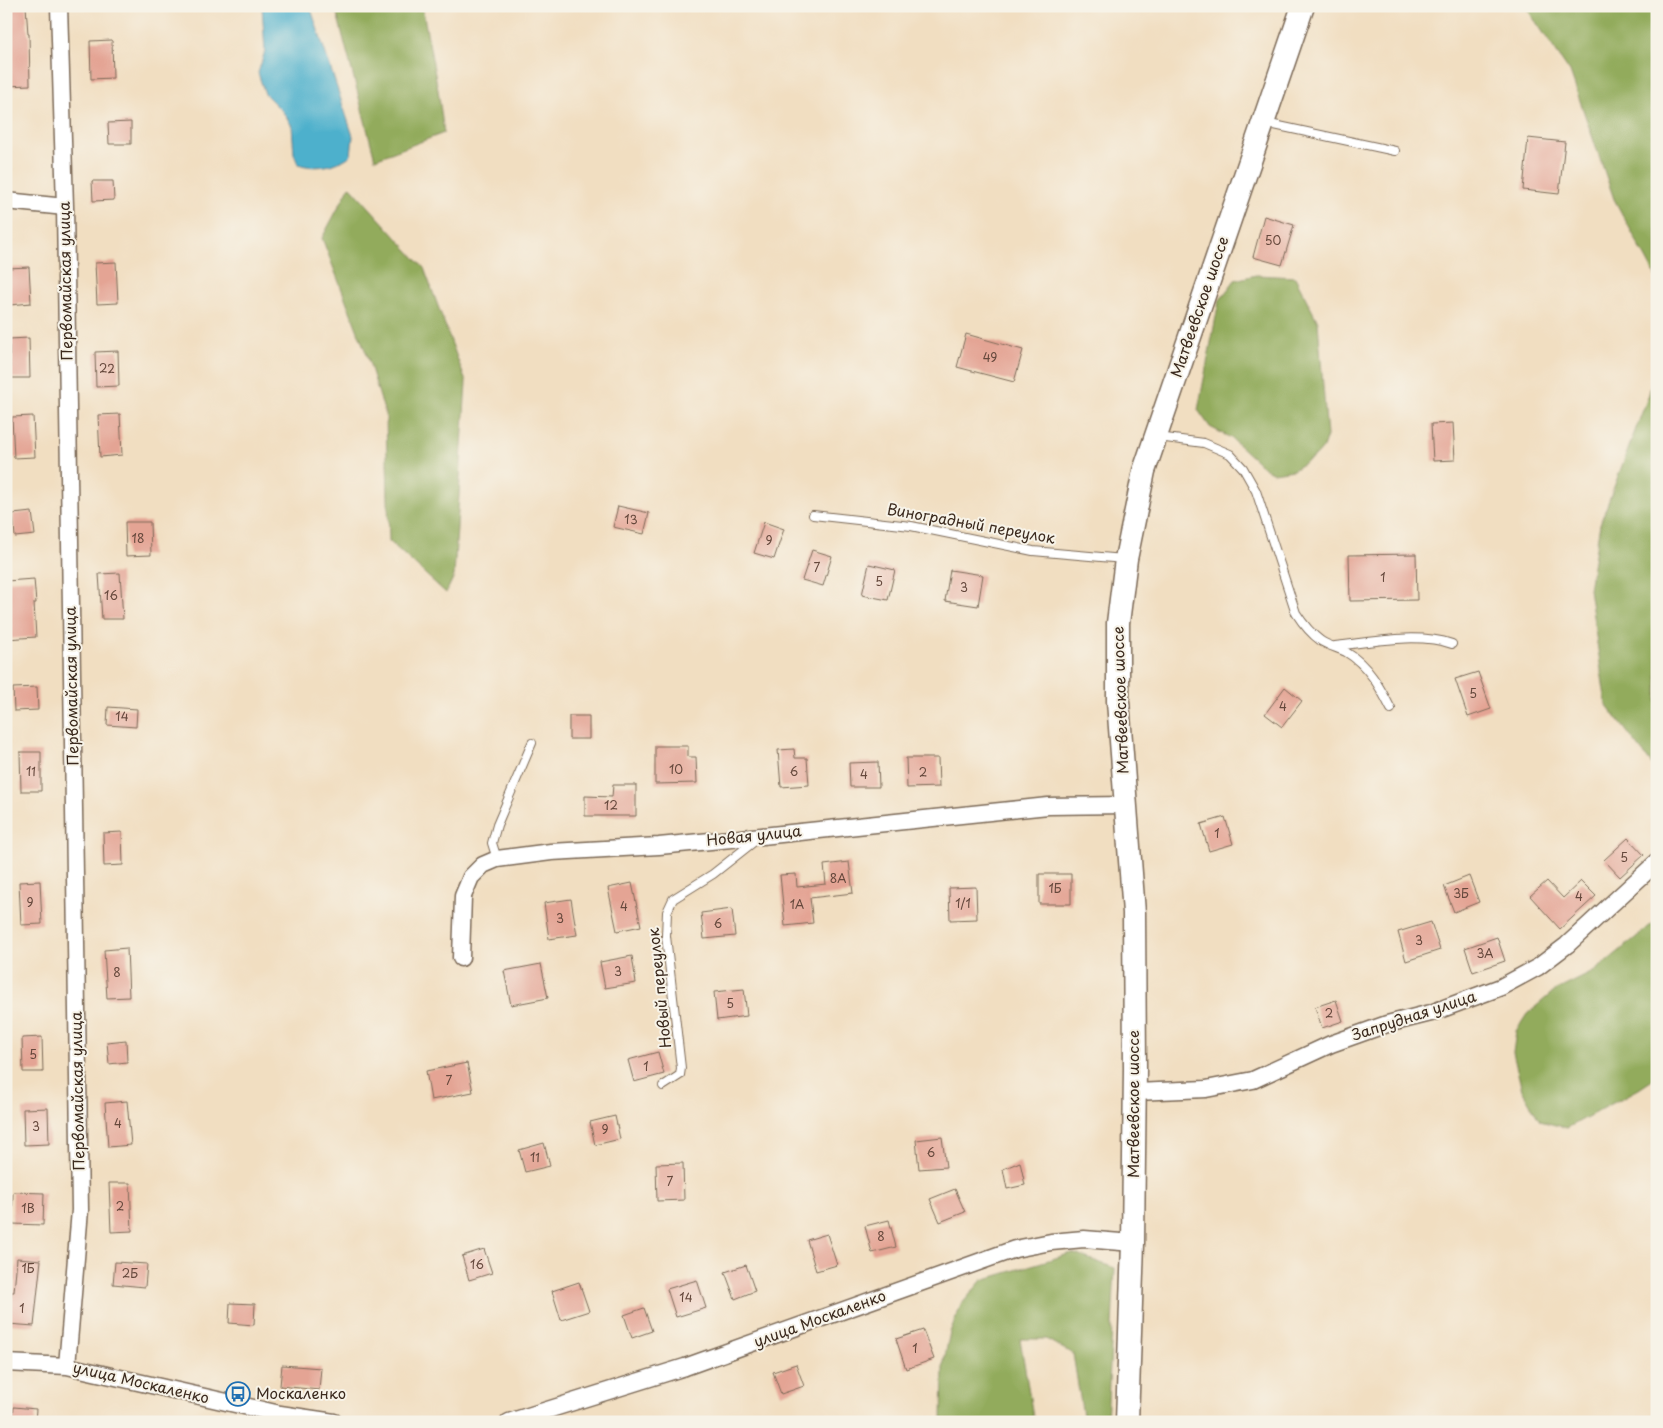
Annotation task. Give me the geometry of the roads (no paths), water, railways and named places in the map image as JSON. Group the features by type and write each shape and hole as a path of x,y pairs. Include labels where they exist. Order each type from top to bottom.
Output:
{"main road":[{"name":"Матвеевское шоссе","path":"1127,1422 1133,1243 1135,1092 1134,913 1118,701 1118,623 1126,559 1144,471 1303,6"}],"street":[{"name":"Первомайская улица","path":"60,6 80,1210 67,1366"},
{"path":"6,201 64,207"},
{"name":"Новая улица","path":"461,958 463,896 471,877 482,865 498,859 551,852 659,846 1048,806 1126,805"},
{"name":"Запрудная улица","path":"1135,1092 1206,1089 1253,1080 1331,1044 1387,1024 1430,1013 1501,987 1538,967 1567,945 1657,862"},
{"name":"улица Москаленко","path":"509,1422 685,1367 1015,1249 1051,1242 1084,1239 1133,1243"},
{"name":"улица Москаленко","path":"6,1363 67,1366 280,1414 334,1422"}],"lane":[{"path":"1263,122 1395,151"},
{"path":"1156,436 1204,443 1230,454 1243,468 1256,491 1296,613 1305,627 1322,641 1347,653 1362,664 1377,682 1391,710"},
{"name":"Виноградный переулок","path":"812,515 911,526 1033,551 1126,559"},
{"path":"1333,646 1418,638 1439,639 1452,644"},
{"path":"498,859 492,843 497,825 532,744"},
{"name":"Новый переулок","path":"664,1086 680,1075 681,1068 666,936 667,912 673,899 713,874 762,836"}],"water":[{"path":"262,6 310,6 353,136 351,155 345,159 319,167 298,164 294,154 292,126 283,112 265,94 258,73 265,51"}],"place":[{"name":"Москаленко","path":"238,1394"}]}
